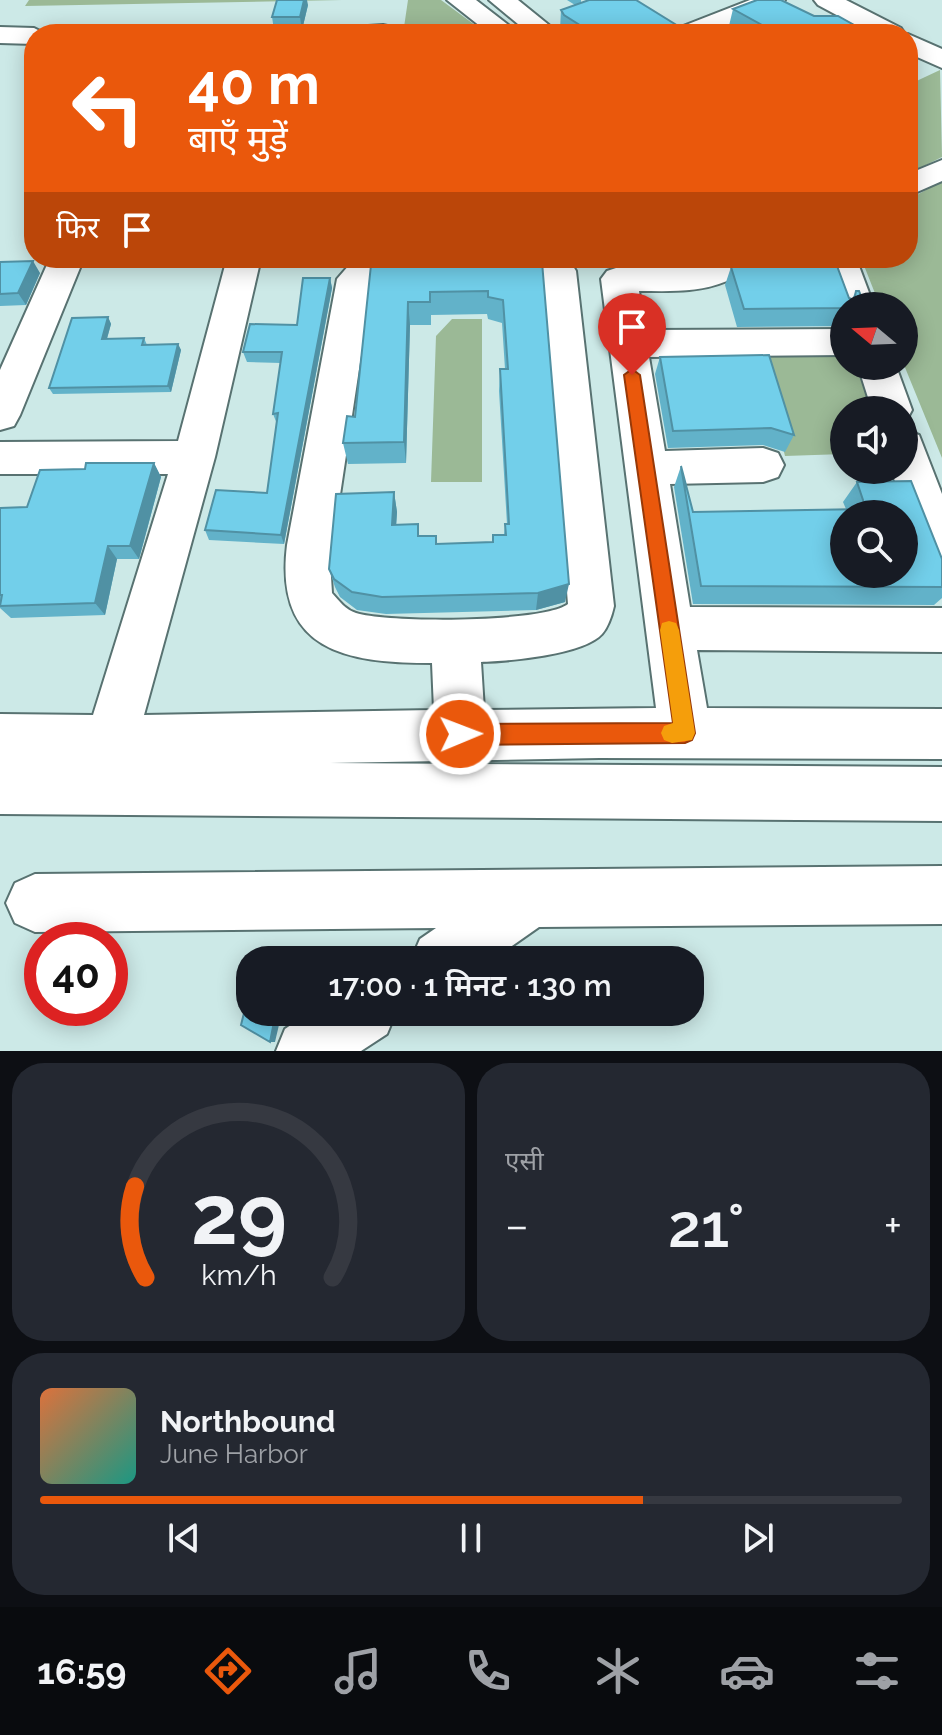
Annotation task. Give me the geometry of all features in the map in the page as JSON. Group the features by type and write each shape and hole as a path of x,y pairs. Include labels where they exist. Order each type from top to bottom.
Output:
{"street":[{"path":"460,0 493,24"},
{"path":"502,0 534,24"},
{"path":"827,0 873,24"},
{"path":"719,24 776,6"},
{"path":"0,35 24,36"},
{"path":"918,47 942,60"},
{"path":"918,181 942,169"},
{"path":"0,415 63,268"},
{"path":"111,741 194,457 241,268"},
{"path":"374,268 362,272 355,279 309,545 307,580 315,609 339,630 375,639 456,641 548,635 587,619 592,606 557,268"},
{"path":"685,733 619,279 700,279 715,273 717,268"},
{"path":"843,268 851,292"},
{"path":"621,292 704,294 710,299 721,343"},
{"path":"627,344 830,342"},
{"path":"0,458 194,457"},
{"path":"647,468 763,465"},
{"path":"917,484 942,555"},
{"path":"669,628 942,630"},
{"path":"456,641 460,734"},
{"path":"0,739 111,741 460,734 942,734"},
{"path":"0,787 942,794"},
{"path":"35,903 942,895"},
{"path":"461,946 531,898"},
{"path":"307,1051 344,1026"}],"green space":[{"path":"29,0 342,0 25,6"},
{"path":"408,0 441,0 473,24 404,24"},
{"path":"940,70 942,157 918,169 918,80"},
{"path":"942,181 942,458 910,380 918,380 918,292 874,292 865,268 918,268 918,194"},
{"path":"452,319 482,319 482,482 431,482 436,336"},
{"path":"830,349 830,380 870,380 874,396 830,396 830,454 785,456 760,354"}],"building":[{"path":"277,0 304,0 300,17 272,17"},
{"path":"589,0 636,0 675,24 578,24 561,10"},
{"path":"757,0 781,0 814,16 838,16 852,24 760,24 733,9"},
{"path":"24,261 24,268 30,268 18,293 0,294 0,262"},
{"path":"371,268 543,268 569,584 538,593 382,597 352,592 334,579 329,569 336,494 394,492 392,525 418,524 418,536 436,536 436,544 493,542 493,535 506,535 505,524 509,524 500,369 508,369 503,300 488,297 488,291 430,292 430,302 408,302 404,442 343,443 347,416 355,417"},
{"path":"731,268 838,268 847,292 830,292 830,308 744,309"},
{"path":"303,278 330,278 281,535 205,530 216,490 267,493 278,413 273,414 282,352 243,352 250,324 297,325"},
{"path":"108,317 102,339 144,338 142,345 178,344 168,386 49,388 72,318"},
{"path":"769,355 794,435 771,428 673,431 660,357"},
{"path":"86,463 154,463 130,546 108,546 95,603 0,606 0,508 27,507 40,470 85,469"},
{"path":"681,466 693,512 830,510 830,587 701,586"},
{"path":"858,484 912,484 942,559 942,587 918,587 918,500 863,500"},
{"path":"243,1026 273,1026 270,1042"}],"slow traffic":[{"path":"669,630 685,733 672,733"}],"route":[{"path":"460,734 685,733 632,375"}]}
